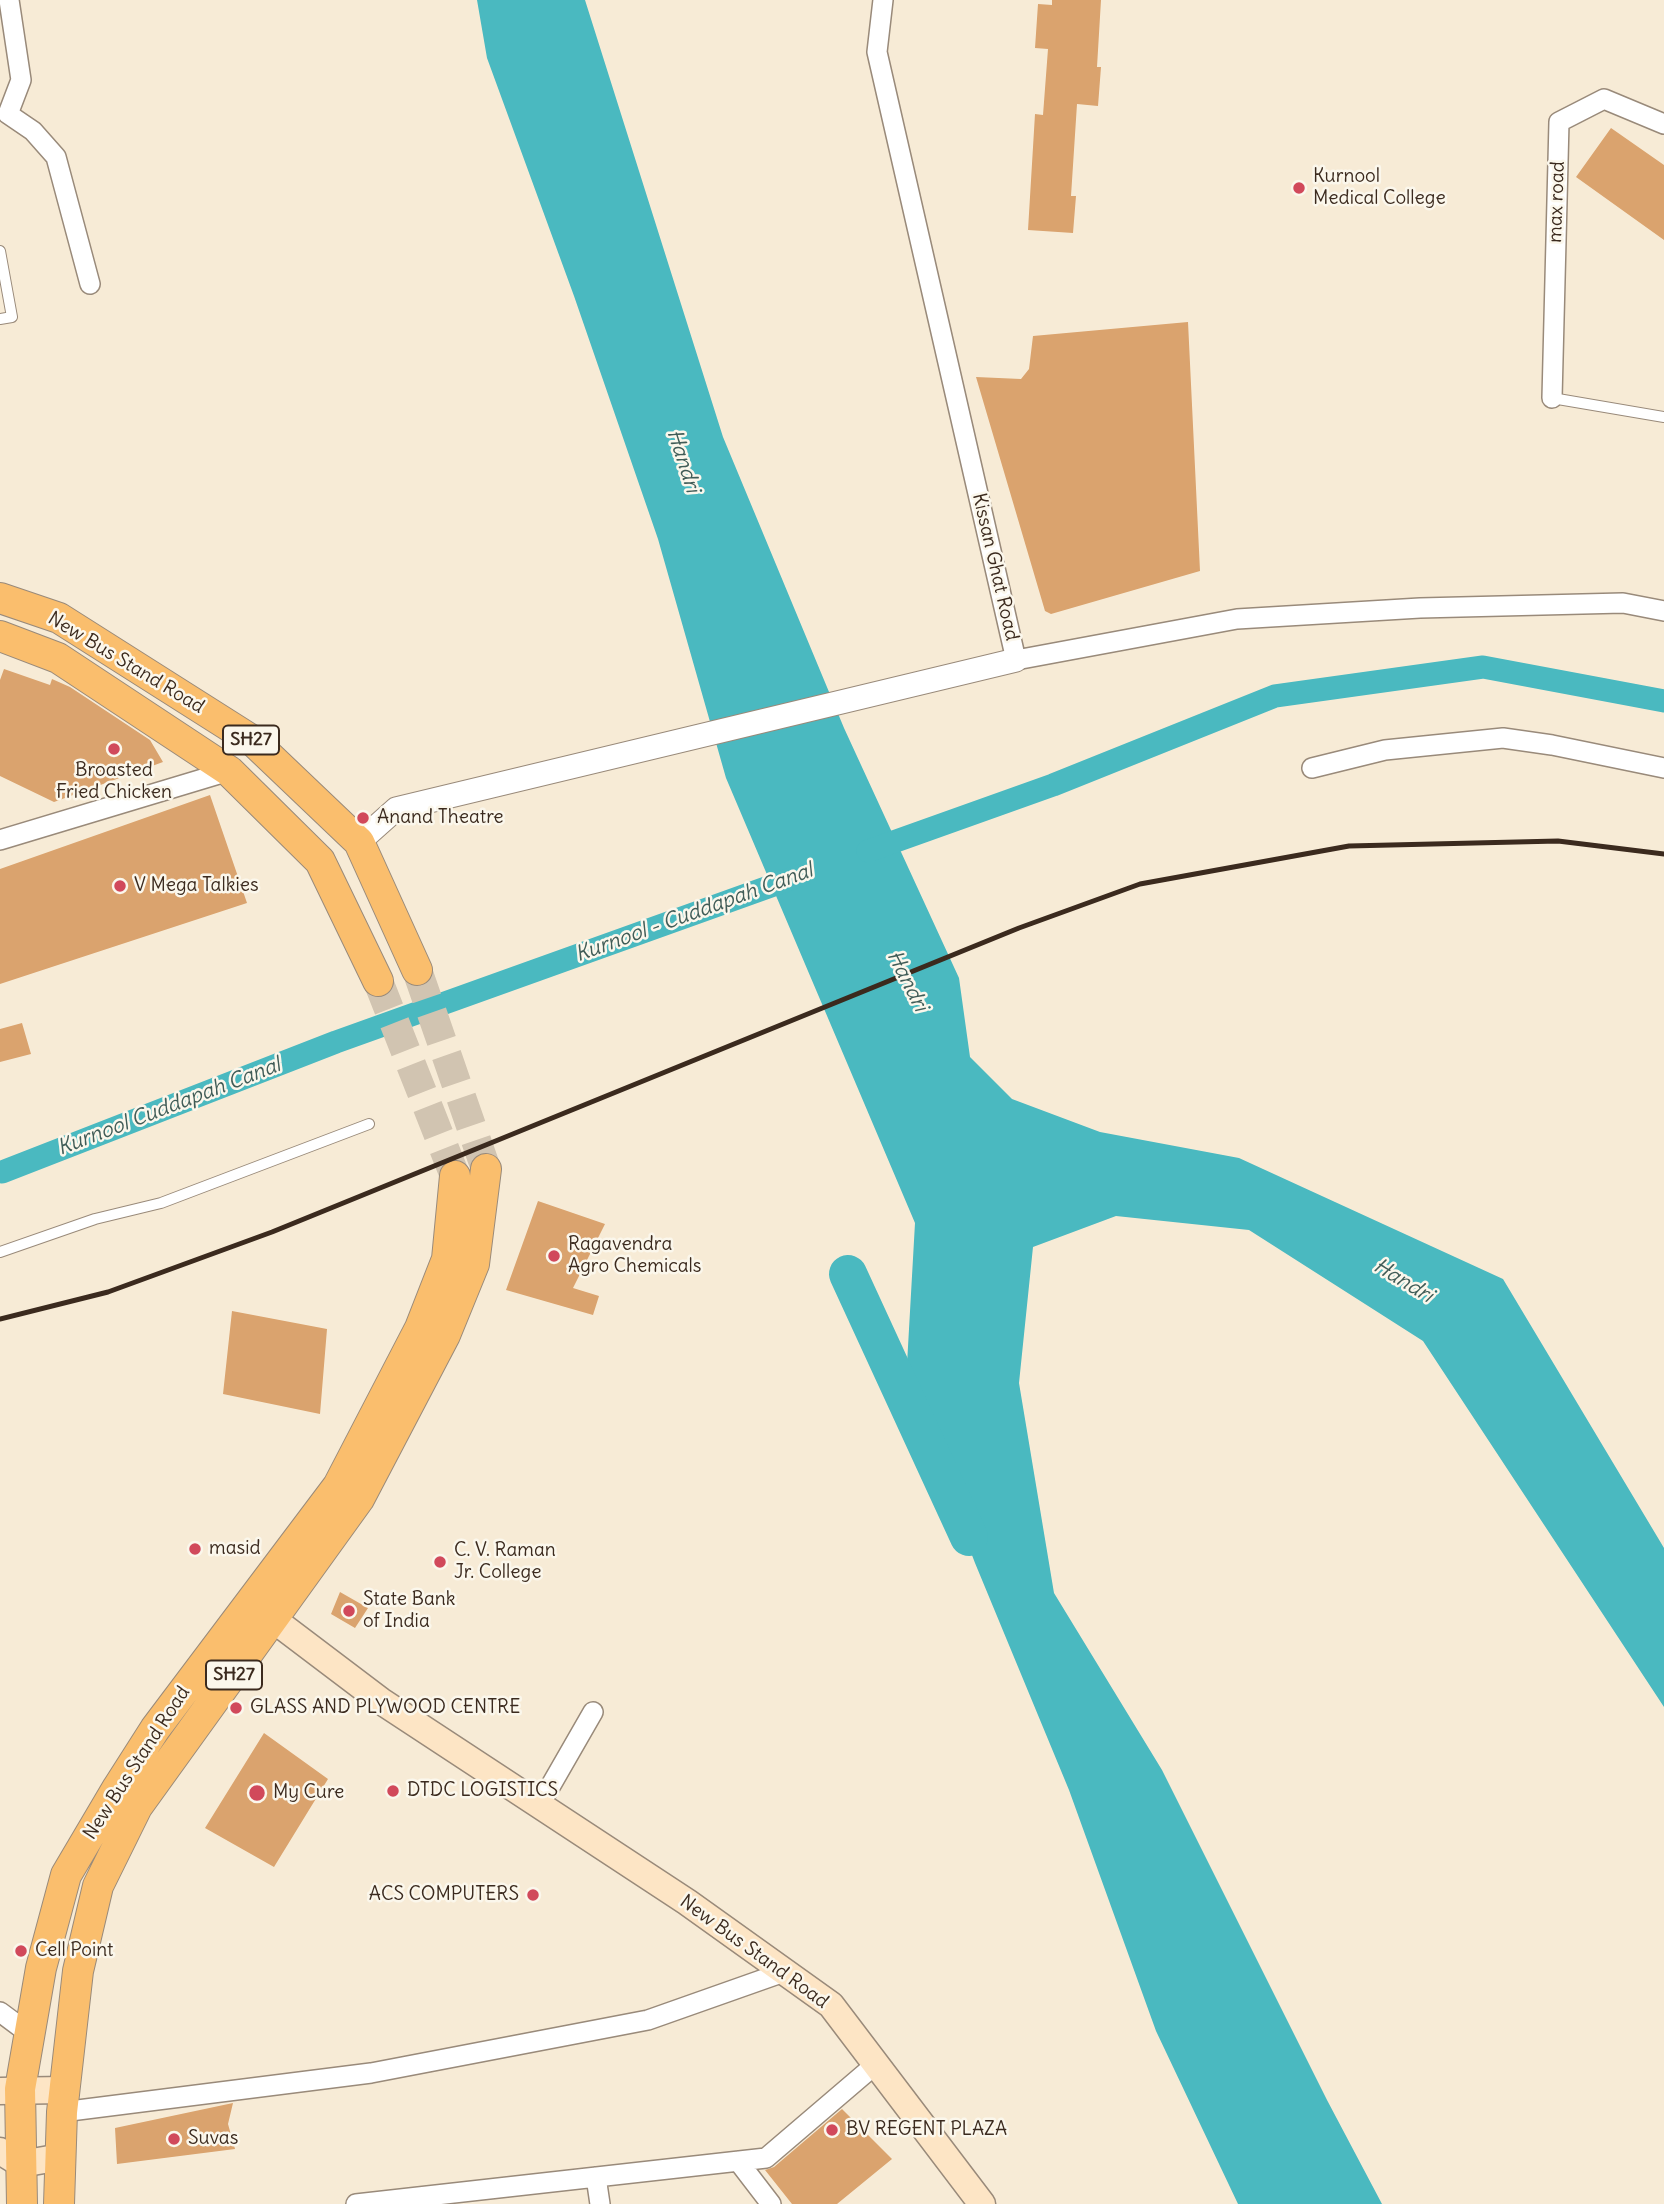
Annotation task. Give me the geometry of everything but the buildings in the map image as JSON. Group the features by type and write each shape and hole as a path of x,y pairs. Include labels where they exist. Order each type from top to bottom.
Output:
{"main road":[{"name":"New Bus Stand Road","path":"0,598 59,618 253,741 359,842 417,970"},
{"name":"New Bus Stand Road","path":"0,635 58,659 229,771 320,861 378,981"},
{"name":"New Bus Stand Road","path":"59,2204 63,2101 78,1971 98,1885 137,1807 359,1499 445,1335 474,1265 486,1169"},
{"name":"New Bus Stand Road","path":"22,2204 10,2157 10,2090 31,2035 41,1968 66,1875 117,1787 155,1729 338,1486 420,1328 447,1259 455,1176"},
{"name":"New Bus Stand Road","path":"274,1620 381,1701 687,1902 831,2006 982,2204"},
{"path":"10,2090 63,2101"},
{"path":"10,2157 61,2157"}],"street":[{"path":"9,0 21,80 8,114 33,131 56,157 90,284"},
{"name":"Kissan Ghat Road","path":"883,0 877,52 1016,660 1237,619 1420,608 1623,603 1664,611"},
{"name":"max road","path":"1552,398 1559,122 1604,99 1664,124"},
{"path":"359,842 396,809 1016,660"},
{"path":"1312,768 1385,750 1503,738 1664,768"},
{"path":"0,840 229,771"},
{"path":"254,1598 274,1620"},
{"path":"539,1806 593,1712"},
{"path":"63,2101 371,2073 648,2020 783,1972"},
{"path":"0,2012 31,2035"},
{"path":"356,2204 409,2201 766,2158 876,2064"},
{"path":"738,2161 771,2204"},
{"path":"596,2177 600,2204"}],"lane":[{"path":"0,251 12,317 0,319"},
{"path":"1552,398 1664,417"},
{"path":"0,1252 95,1219 161,1203 369,1124"}],"water":[{"name":"Handri","path":"477,0 585,0 723,437 844,728 959,978 970,1057 1012,1099 1100,1132 1239,1158 1503,1279 1664,1548 1664,1707 1423,1341 1249,1230 1116,1216 1033,1247 1019,1383 1054,1593 1162,1770 1382,2204 1238,2204 1156,2031 1069,1790 975,1563 906,1382 915,1223 726,778 658,539 574,296 487,58"}],"waterway":[{"path":"868,851 1053,785 1275,696 1483,667 1664,701"},
{"name":"Kurnool - Cuddapah Canal","path":"2,1172 336,1042 799,876"},
{"path":"848,1274 969,1537"}],"tunnel":[{"path":"417,970 486,1169"},
{"path":"378,981 455,1176"}],"railway":[{"path":"0,1319 108,1292 272,1232 1019,928 1140,884 1349,846 1558,841 1664,854"}],"place":[{"name":"Kurnool Medical College","path":"1299,188"},
{"name":"Broasted Fried Chicken","path":"114,749"},
{"name":"Anand Theatre","path":"363,818"},
{"name":"V Mega Talkies","path":"120,886"},
{"name":"Ragavendra Agro Chemicals","path":"554,1256"},
{"name":"masid","path":"195,1549"},
{"name":"C. V. Raman Jr. College","path":"440,1562"},
{"name":"State Bank of India","path":"349,1611"},
{"name":"GLASS AND PLYWOOD CENTRE","path":"236,1708"},
{"name":"DTDC LOGISTICS","path":"393,1791"},
{"name":"My Cure","path":"257,1793"},
{"name":"ACS COMPUTERS","path":"533,1895"},
{"name":"Cell Point","path":"21,1951"},
{"name":"BV REGENT PLAZA","path":"832,2130"},
{"name":"Suvas","path":"174,2139"}],"water label":[{"name":"Kurnool Cuddapah Canal","path":"169,1107"}]}
